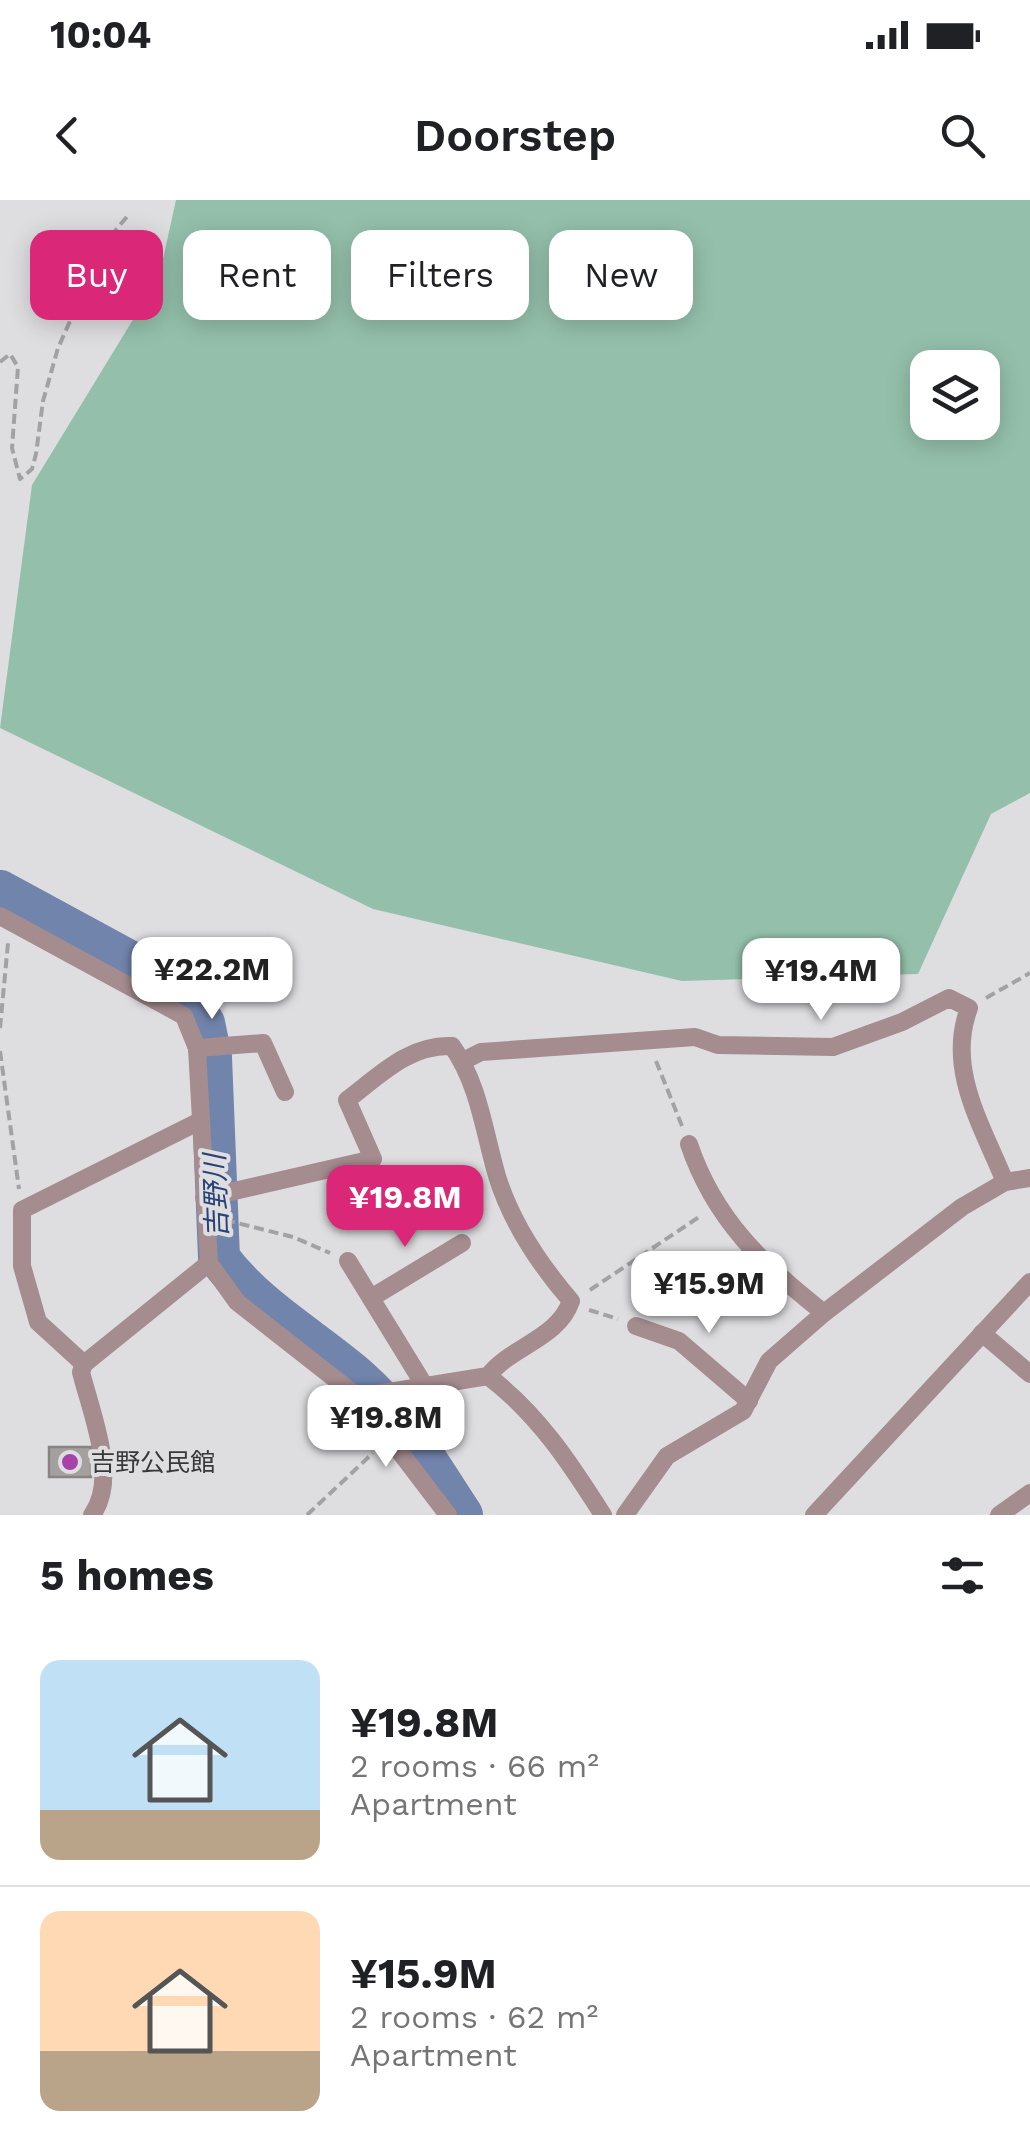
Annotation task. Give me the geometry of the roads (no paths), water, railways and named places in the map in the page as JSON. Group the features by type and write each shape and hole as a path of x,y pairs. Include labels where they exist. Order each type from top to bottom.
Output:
{"street":[{"path":"6,919 184,1016 196,1048 209,1264 237,1302 369,1395 392,1437 448,1515"},
{"path":"463,1062 481,1052 695,1037 718,1044 832,1048 902,1022 949,998 969,1008 958,1036 963,1077 1004,1182"},
{"path":"196,1048 263,1042 285,1092"},
{"path":"204,1198 373,1160 347,1100 403,1057 431,1045 452,1046 463,1062 491,1141 498,1177 539,1263 569,1306 557,1327 500,1360 488,1376 369,1395"},
{"path":"84,1364 38,1322 22,1266 22,1210 198,1122"},
{"path":"690,1144 715,1207 777,1276 824,1313"},
{"path":"626,1515 667,1456 743,1412 769,1361 824,1313 962,1206 1004,1182 1030,1178"},
{"path":"371,1298 462,1243"},
{"path":"348,1261 426,1388"},
{"path":"92,1515 103,1500 100,1448 81,1372 84,1364 209,1264"},
{"path":"814,1515 1030,1282"},
{"path":"636,1326 679,1342 749,1401"},
{"path":"982,1333 1030,1374"},
{"path":"488,1376 520,1400 566,1457 603,1515"},
{"path":"999,1515 1030,1493"}],"waterway":[{"name":"吉野川","path":"0,891 177,987 204,1023 211,1057 219,1258 267,1308 374,1394 415,1444 462,1515"}],"place":[{"name":"吉野公民館","path":"70,1462"}]}
